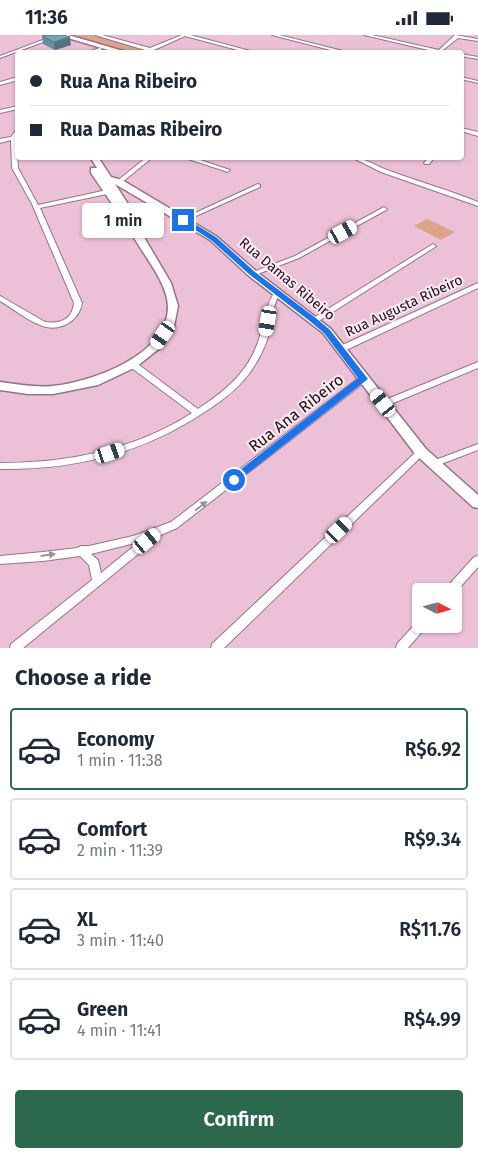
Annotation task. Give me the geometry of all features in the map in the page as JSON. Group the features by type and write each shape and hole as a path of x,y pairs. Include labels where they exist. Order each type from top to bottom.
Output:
{"street":[{"path":"57,35 104,50"},
{"path":"18,50 57,35 115,50"},
{"path":"97,35 151,50 185,35 244,50"},
{"path":"274,35 337,50"},
{"path":"366,35 435,50"},
{"path":"441,50 457,36 478,40"},
{"path":"0,57 15,51"},
{"path":"464,56 478,58"},
{"path":"0,84 15,79"},
{"path":"464,79 478,82"},
{"path":"0,112 15,108"},
{"path":"464,131 478,134"},
{"path":"0,298 43,324 50,325 72,320 78,311 78,303 36,207 15,168 13,138 15,135"},
{"path":"0,141 13,138"},
{"path":"0,386 28,390 72,387 94,382 132,364 156,345 170,326 173,306 166,283 130,222 107,192 89,160"},
{"path":"96,160 124,204 130,222"},
{"path":"119,182 147,160"},
{"path":"194,160 227,170"},
{"path":"359,160 380,170 441,188 478,204"},
{"path":"427,163 430,160"},
{"path":"94,169 101,177 108,178"},
{"name":"Rua Damas Ribeiro","path":"108,178 119,182 218,242 253,274 314,320 341,349 421,452 478,503"},
{"path":"183,220 258,186"},
{"path":"36,207 107,192 124,204"},
{"path":"253,274 296,257 384,209"},
{"path":"314,320 433,246"},
{"name":"Rua Augusta Ribeiro","path":"341,349 478,285"},
{"path":"0,466 63,463 110,453 173,429 198,413 241,380 258,354 266,331 272,301 277,293"},
{"path":"132,364 198,413"},
{"path":"383,403 478,365"},
{"name":"Rua Ana Ribeiro","path":"0,560 81,550 160,531 188,515 363,379"},
{"path":"433,464 478,447"},
{"path":"216,648 421,452"},
{"path":"15,648 160,531"},
{"path":"81,550 94,563 97,582"},
{"path":"457,583 478,559"},
{"path":"401,648 414,633"}],"shaded area":[{"path":"65,35 91,35 150,50 121,50"},
{"path":"427,219 455,232 441,240 414,226"}],"building":[{"path":"42,36 70,37 54,42"}],"route":[{"path":"183,220 214,238 253,274 327,331 363,379 234,480"}]}
